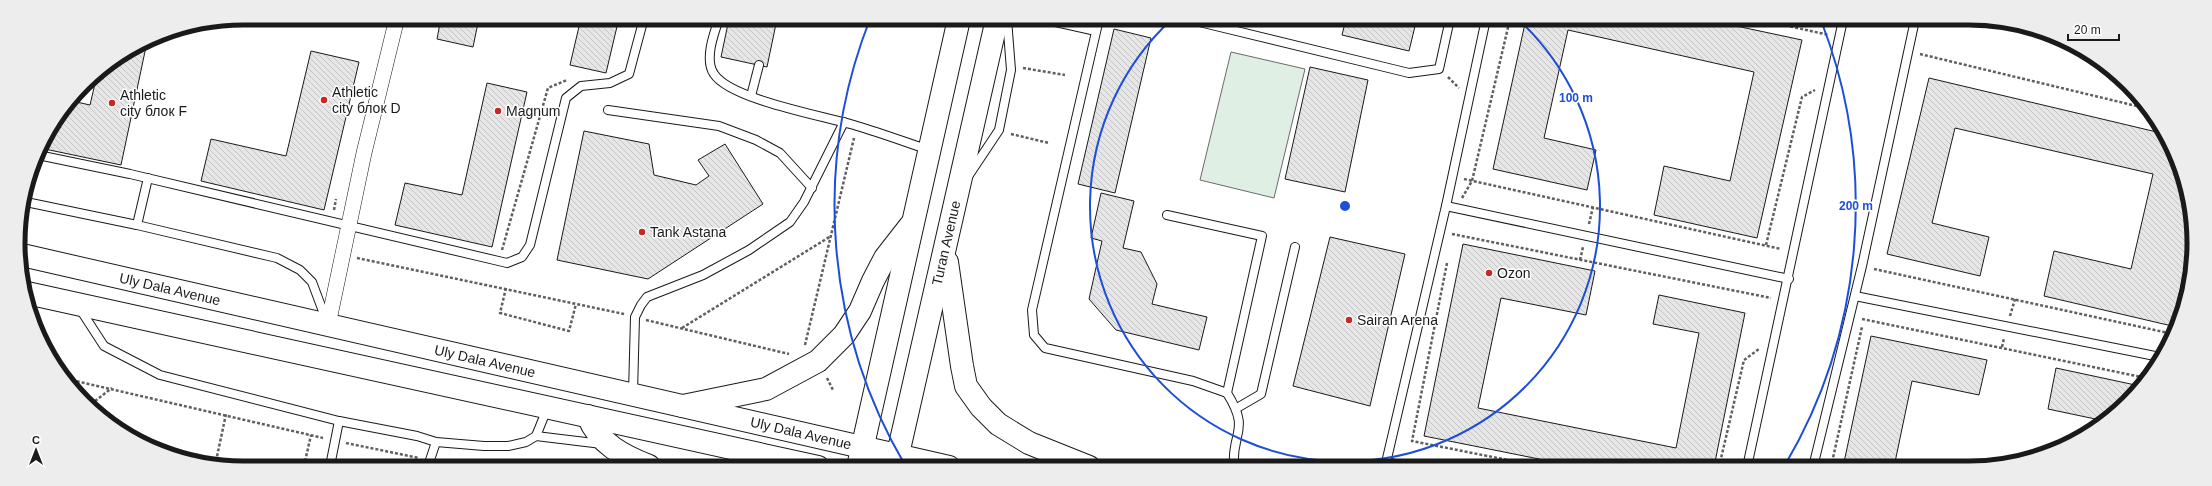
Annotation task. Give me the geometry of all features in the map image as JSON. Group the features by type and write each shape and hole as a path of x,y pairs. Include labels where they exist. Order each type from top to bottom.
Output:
{"main road":[{"path":"861,457 958,25"},
{"name":"Turan Avenue","path":"897,461 997,25"},
{"path":"683,406 766,389 844,335 860,311 872,281 885,258 914,222"},
{"path":"945,247 966,386 981,407 998,424 1029,443 1075,461"},
{"name":"Uly Dala Avenue","path":"25,256 633,394 683,406 861,457 897,461"},
{"name":"Uly Dala Avenue","path":"31,293 791,461"},
{"path":"588,416 593,428 608,445 626,458 635,461"}],"street":[{"path":"328,325 364,153 395,25"}],"lane":[{"path":"43,156 148,178 507,263 522,257 530,245 566,98 581,86 610,83 629,74 642,25"},
{"path":"717,25 710,57 712,73 721,83 782,107 857,125 930,151"},
{"path":"958,192 999,130 1011,70 1007,25"},
{"path":"1069,25 1096,31"},
{"path":"1098,25 1032,310 1034,335 1045,348 1193,381 1227,393 1237,408 1240,422 1234,461"},
{"path":"1212,25 1409,73 1439,69 1449,25"},
{"path":"1386,461 1446,206 1485,25"},
{"path":"1748,461 1789,279 1842,25"},
{"path":"1814,461 1862,266 1914,25"},
{"path":"751,96 759,65"},
{"path":"608,110 719,126 756,140 780,153 812,188"},
{"path":"633,394 635,317 647,297 703,276 766,240 798,213 812,188 844,122"},
{"path":"137,225 148,178"},
{"path":"29,203 137,225 277,258 300,270 312,282 328,325"},
{"path":"1446,206 1458,210 1789,279"},
{"path":"1167,215 1262,236 1227,393"},
{"path":"1237,408 1261,394 1295,247"},
{"path":"1855,296 2155,356"},
{"path":"76,303 104,346 160,376 339,421 417,436 436,442 484,446 508,446 526,442 536,436 548,407"},
{"path":"331,461 339,421"},
{"path":"536,436 608,445"},
{"path":"430,461 436,442"}],"path":[{"path":"1451,242 1458,210 1463,196 1472,180 1509,25"},
{"path":"1784,25 1839,37"},
{"path":"1825,42 1828,27"},
{"path":"1922,47 1920,54 2139,107"},
{"path":"1022,74 1023,67 1064,75"},
{"path":"1439,69 1469,97"},
{"path":"1766,245 1802,97 1818,88"},
{"path":"343,255 506,288 810,359 831,235 857,125"},
{"path":"1010,126 1009,133 1049,143"},
{"path":"1452,177 1472,180 1781,249 1768,305"},
{"path":"1440,230 1453,234 1783,302"},
{"path":"681,328 831,235"},
{"path":"1448,257 1412,441 1514,461"},
{"path":"1862,266 2167,333"},
{"path":"506,288 500,313 569,331 576,304"},
{"path":"1849,316 2141,377"},
{"path":"1832,461 1863,319"},
{"path":"1720,461 1744,360 1763,346"},
{"path":"74,380 226,414 421,461"},
{"path":"94,402 112,388"},
{"path":"216,459 226,414"},
{"path":"305,461 311,435"}],"green space":[{"path":"1231,52 1305,69 1274,198 1200,180"}],"building":[{"path":"440,25 478,25 473,47 437,39"},
{"path":"579,25 617,25 606,73 570,65"},
{"path":"728,25 776,25 767,67 721,57"},
{"path":"1344,25 1415,25 1409,51 1342,35"},
{"path":"1525,25 1732,25 1802,40 1757,238 1654,215 1664,166 1730,181 1754,72 1568,30 1544,138 1596,150 1587,190 1493,169"},
{"path":"1114,29 1151,38 1115,193 1078,184"},
{"name":"Athletic city блок F","path":"146,48 121,165 46,149 54,134 77,102 90,105 95,83 110,70"},
{"name":"Athletic city блок D","path":"311,51 359,62 324,210 201,181 211,139 286,156"},
{"path":"1310,67 1368,80 1345,192 1285,179"},
{"path":"1929,78 2157,132 2165,147 2180,187 2187,229 2186,263 2175,313 2170,326 2044,296 2054,251 2131,269 2153,174 1955,128 1932,223 1989,237 1980,276 1887,254"},
{"path":"487,83 527,92 492,247 395,225 405,183 462,195"},
{"name":"Tank Astana","path":"584,131 649,144 654,175 696,185 709,176 698,160 725,144 763,204 648,279 557,260"},
{"path":"1101,193 1134,201 1123,248 1141,252 1157,284 1152,304 1207,317 1199,350 1116,330 1089,299 1102,241 1091,238"},
{"name":"Sairan Arena","path":"1330,237 1405,254 1370,406 1293,386"},
{"path":"1463,244 1595,271 1586,315 1501,298 1478,408 1676,448 1699,333 1653,324 1659,295 1745,313 1715,461 1549,461 1424,436"},
{"path":"1871,336 1987,360 1979,395 1912,381 1895,461 1844,461"},
{"path":"2056,368 2135,385 2113,407 2097,419 2048,409"}],"place":[{"name":"Athletic city блок D","path":"324,100"},
{"name":"Athletic city блок F","path":"112,103"},
{"name":"Magnum","path":"498,111"},
{"name":"Tank Astana","path":"642,232"},
{"name":"Ozon","path":"1489,273"},
{"name":"Sairan Arena","path":"1349,320"}]}
